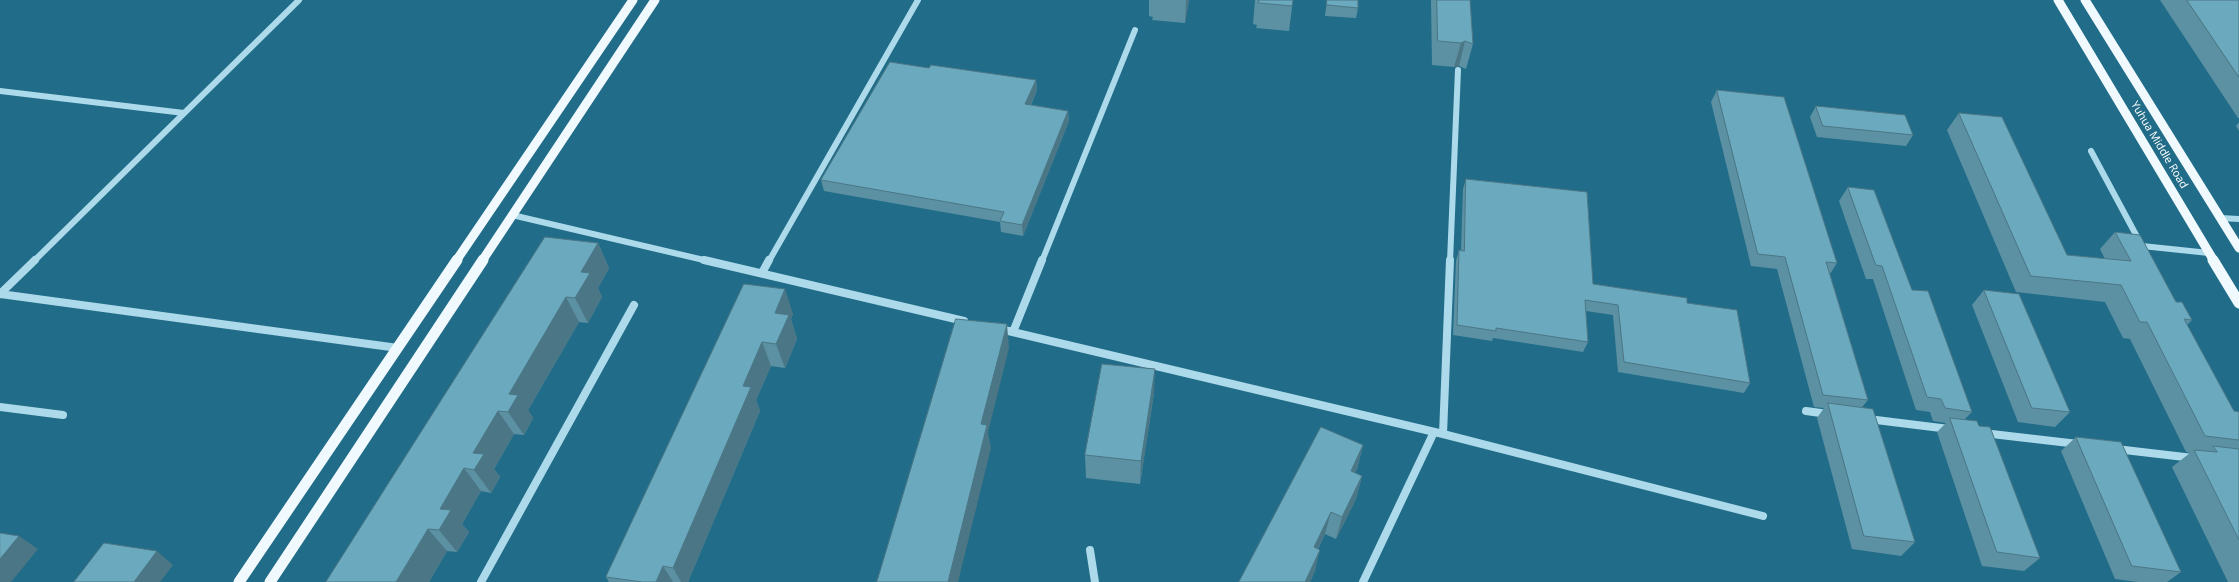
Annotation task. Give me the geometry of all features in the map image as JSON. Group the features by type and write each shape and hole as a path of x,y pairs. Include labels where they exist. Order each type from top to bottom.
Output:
{"main road":[{"path":"239,582 633,0"},
{"path":"270,582 655,0"},
{"name":"Yuhua Middle Road","path":"2058,0 2239,303"},
{"name":"Yuhua Middle Road","path":"2085,0 2239,248"}],"street":[{"path":"0,294 299,0"},
{"path":"762,273 918,0"},
{"path":"1013,332 1135,30"},
{"path":"1442,434 1458,70"},
{"path":"0,91 184,113"},
{"path":"2091,151 2142,246 2210,254"},
{"path":"512,215 975,324"},
{"path":"2220,218 2239,219"},
{"path":"0,294 398,348"},
{"path":"481,582 634,305"},
{"path":"990,327 1434,432 1763,516"},
{"path":"0,407 63,415"},
{"path":"1806,411 1838,415"},
{"path":"1862,418 1956,429"},
{"path":"1972,431 2090,446"},
{"path":"1363,582 1434,432"},
{"path":"2105,447 2200,459"},
{"path":"1090,550 1095,582"}],"building":[{"path":"1259,0 1293,0 1292,6 1259,3"},
{"path":"1327,0 1358,0 1358,8 1327,5"},
{"path":"1437,0 1470,0 1473,44 1465,41 1461,43 1438,41"},
{"path":"2187,0 2239,0 2239,77"},
{"path":"890,62 929,68 931,65 1036,80 1025,104 1068,111 1022,225 1000,221 1004,212 821,180"},
{"path":"1717,90 1784,97 1837,263 1826,262 1868,400 1823,395 1785,257 1758,254"},
{"path":"1816,106 1905,115 1913,135 1823,126"},
{"path":"1959,113 2002,117 2067,255 2131,261 2115,232 2140,235 2176,302 2182,302 2192,320 2184,319 2234,411 2239,412 2239,440 2205,436 2147,322 2140,322 2121,285 2031,276"},
{"path":"1466,179 1587,192 1593,284 1687,298 1687,303 1737,310 1750,383 1624,362 1618,305 1585,300 1588,342 1496,328 1496,331 1457,325 1459,250 1464,251"},
{"path":"1848,187 1874,190 1912,290 1928,291 1972,412 1945,408 1941,399 1927,397 1882,266 1876,265"},
{"path":"545,237 598,243 581,272 590,273 575,298 566,297 509,394 518,395 508,412 498,411 473,453 484,454 474,470 464,468 440,509 451,510 439,530 428,529 396,582 326,582"},
{"path":"744,284 785,289 775,313 789,315 776,344 762,342 743,386 751,387 673,568 663,566 656,582 642,582 606,577"},
{"path":"1984,290 2019,294 2070,412 2032,408"},
{"path":"956,319 1007,324 981,424 987,425 948,582 877,582"},
{"path":"1102,364 1155,369 1141,461 1085,455"},
{"path":"1828,403 1873,409 1915,542 1864,536"},
{"path":"1950,418 1977,421 1979,426 1990,427 2040,558 1997,552"},
{"path":"1321,427 1363,445 1351,471 1362,476 1342,517 1331,512 1314,547 1320,550 1305,582 1239,582"},
{"path":"2076,437 2121,442 2181,572 2132,566"},
{"path":"2213,446 2239,449 2239,540 2194,450 2217,452"},
{"path":"0,533 19,536 0,559"},
{"path":"104,543 157,551 134,582 74,582"}]}
